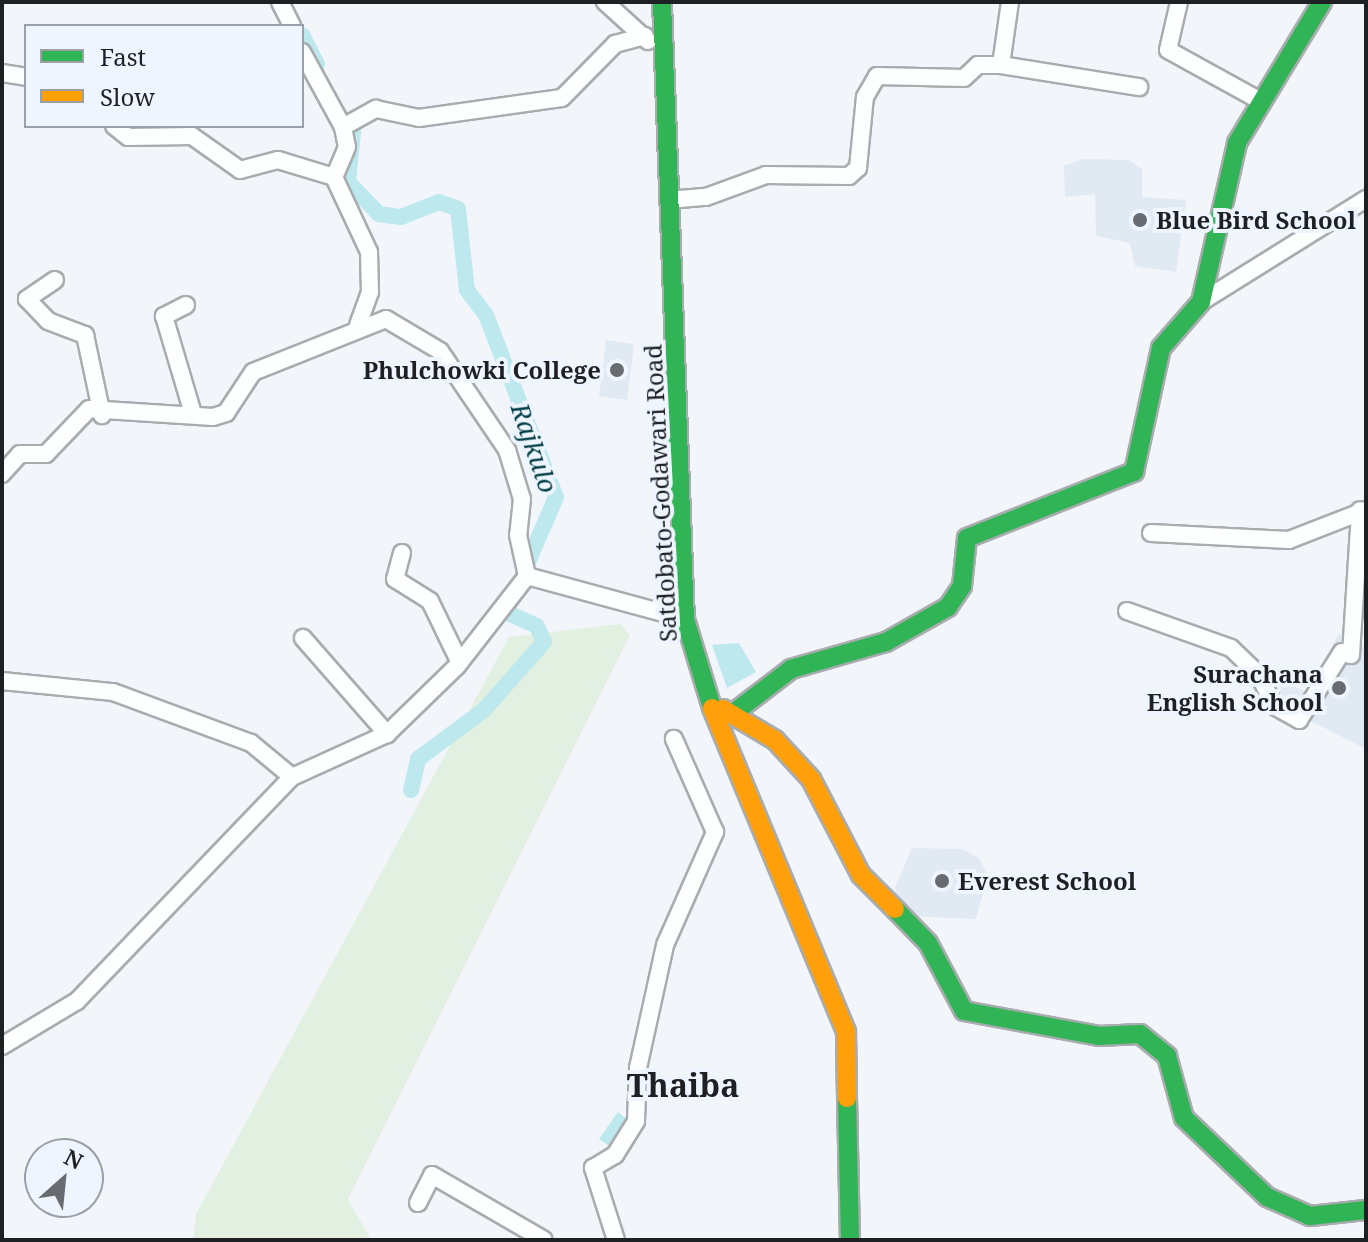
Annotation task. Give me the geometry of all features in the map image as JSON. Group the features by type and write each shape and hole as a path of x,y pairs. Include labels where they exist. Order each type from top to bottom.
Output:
{"street":[{"path":"280,2 291,24"},
{"path":"605,2 645,36 661,55"},
{"name":"Satdobato-Godawari Road","path":"662,2 661,55 685,619 713,706 846,1032 850,1240"},
{"path":"1001,65 1010,2"},
{"path":"1179,2 1168,50 1257,99"},
{"path":"1201,302 1237,143 1257,99 1322,2"},
{"path":"343,127 376,109 419,118 562,98 615,44 645,36"},
{"path":"304,56 343,127 347,147 334,177"},
{"path":"668,200 706,197 766,175 849,176 858,168 865,97 877,76 964,78 978,65 1001,65 1139,87"},
{"path":"2,73 24,77"},
{"path":"117,128 128,137 192,136 240,170 278,160 334,177 369,252 370,292 358,325"},
{"path":"735,712 791,669 886,642 948,607 962,586 967,538 1134,472 1161,348 1201,302 1366,199"},
{"path":"55,280 27,299 48,321 85,335 102,415"},
{"path":"186,305 164,316 193,414"},
{"path":"2,474 20,454 46,454 89,409 102,415 173,409 193,414 226,413 253,372 358,325 386,319 440,351 468,384 507,450 522,499 518,535 527,576"},
{"path":"1127,611 1231,648 1259,675 1274,706 1299,720 1309,716 1342,652 1351,655 1363,510 1289,540 1151,533"},
{"path":"402,553 395,579 430,601 459,661"},
{"path":"527,576 685,619"},
{"path":"2,1046 77,1001 292,777 387,734 459,661 527,576"},
{"path":"303,638 387,734"},
{"path":"2,681 113,692 251,743 292,777"},
{"path":"713,706 735,712 811,779 861,875 928,943 964,1011 1099,1036 1140,1034 1167,1056 1184,1118 1267,1197 1310,1216 1366,1210"},
{"path":"616,1240 593,1168 615,1155 636,1121 638,1068 665,945 715,832 674,739"},
{"path":"418,1203 432,1175 544,1240"}],"shaded area":[{"name":"Blue Bird School","path":"1083,159 1129,160 1142,169 1142,197 1186,200 1176,272 1135,266 1130,243 1096,236 1095,194 1065,197 1064,166"},
{"name":"Phulchowki College","path":"606,340 634,344 627,400 599,396"},
{"name":"Surachana English School","path":"1339,633 1366,648 1366,749 1274,702 1284,683 1310,693"},
{"name":"Everest School","path":"912,848 962,849 979,858 988,875 976,919 907,916 898,907 895,887"}],"green space":[{"path":"620,624 630,635 348,1199 371,1240 193,1240 196,1214 509,637"}],"water":[{"path":"739,643 756,672 727,688 712,645"},
{"path":"618,1112 631,1122 612,1148 599,1139"}],"waterway":[{"name":"Rajkulo","path":"304,39 317,64"},
{"name":"Rajkulo","path":"353,132 348,182 379,214 401,217 439,202 458,209 467,290 486,315 556,497 523,574"},
{"name":"Rajkulo","path":"411,790 418,759 484,710 544,642 537,626 506,612 514,595"}],"traffic: fast":[{"path":"662,2 685,619 712,708"},
{"path":"735,712 791,669 886,642 948,607 962,586 967,538 1134,472 1161,348 1201,302 1237,143 1322,2"},
{"path":"895,909 928,943 964,1011 1099,1036 1140,1034 1167,1056 1184,1118 1267,1197 1310,1216 1366,1210"},
{"path":"847,1098 850,1240"}],"traffic: slow":[{"path":"712,708 846,1032 847,1098"},
{"path":"723,709 775,740 811,779 861,875 895,909"}],"place":[{"name":"Blue Bird School","path":"1140,220"},
{"name":"Phulchowki College","path":"617,370"},
{"name":"Surachana English School","path":"1339,688"},
{"name":"Everest School","path":"942,881"}],"district":[{"name":"Thaiba","path":"683,1085"}]}
